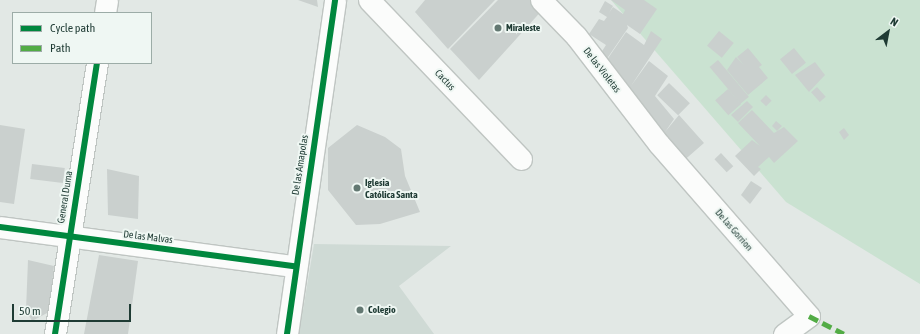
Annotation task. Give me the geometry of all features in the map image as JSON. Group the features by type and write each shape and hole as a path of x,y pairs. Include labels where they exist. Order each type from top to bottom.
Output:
{"street":[{"path":"105,12 107,0"},
{"name":"De las Amapolas","path":"287,334 294,266 335,0"},
{"name":"Cactus","path":"370,0 521,159"},
{"name":"De las Violetas","path":"541,0 576,36 659,144"},
{"name":"General Duma","path":"55,334 97,64"},
{"name":"De las Gorrion","path":"659,144 809,316 784,334"},
{"name":"De las Malvas","path":"0,227 294,266"}],"shaded area":[{"name":"Colegio","path":"314,244 451,246 399,286 434,334 299,334"}],"green space":[{"path":"611,0 920,0 920,284 786,202"}],"building":[{"path":"298,0 317,0 318,7"},
{"path":"425,0 495,0 448,49 415,12"},
{"name":"Miraleste","path":"498,0 538,0 545,7 479,80 450,49"},
{"path":"611,0 644,0 657,9 640,34 627,25 628,28 604,63 597,59 606,45 589,34 599,19 604,21 607,17 599,12 605,1 613,6 609,13 613,7 623,14 625,10"},
{"path":"651,31 662,39 631,86 649,61 668,76 655,96 674,119 665,132 679,115 704,143 681,163 602,67 626,32 644,45"},
{"path":"719,31 734,43 722,58 707,46"},
{"path":"748,48 762,65 759,67 768,78 748,95 727,70 736,57 744,65 737,57"},
{"path":"794,48 806,63 792,74 780,59"},
{"path":"718,60 749,97 740,104 710,67"},
{"path":"815,62 825,75 809,92 795,75"},
{"path":"669,83 690,103 678,115 657,95"},
{"path":"817,87 826,97 820,102 811,92"},
{"path":"728,89 741,104 728,115 715,100"},
{"path":"766,95 772,101 766,106 760,101"},
{"path":"747,101 753,107 738,122 731,115"},
{"path":"752,110 774,133 784,127 798,141 774,163 769,157 758,167 761,169 754,176 735,156 752,140 760,146 738,123"},
{"path":"776,121 782,126 777,131 772,126"},
{"path":"0,125 25,129 14,204 0,202"},
{"path":"357,125 385,137 401,149 405,176 420,212 380,224 356,225 328,190 328,148"},
{"path":"844,128 849,135 844,140 839,132"},
{"path":"721,153 733,166 727,172 714,159"},
{"path":"32,164 65,168 63,183 30,179"},
{"path":"107,169 139,176 138,219 108,215"},
{"path":"751,181 762,188 750,204 741,195"},
{"path":"99,255 138,261 128,334 84,334"},
{"path":"28,260 54,266 49,312 32,321 26,310"}],"marked path":[{"path":"809,316 844,334"}],"cycle path":[{"path":"287,334 335,0"},
{"path":"55,334 97,64"},
{"path":"0,227 294,266"}],"place":[{"name":"Miraleste","path":"498,28"},
{"name":"Iglesia Católica Santa","path":"357,188"},
{"name":"Colegio","path":"360,310"}]}
